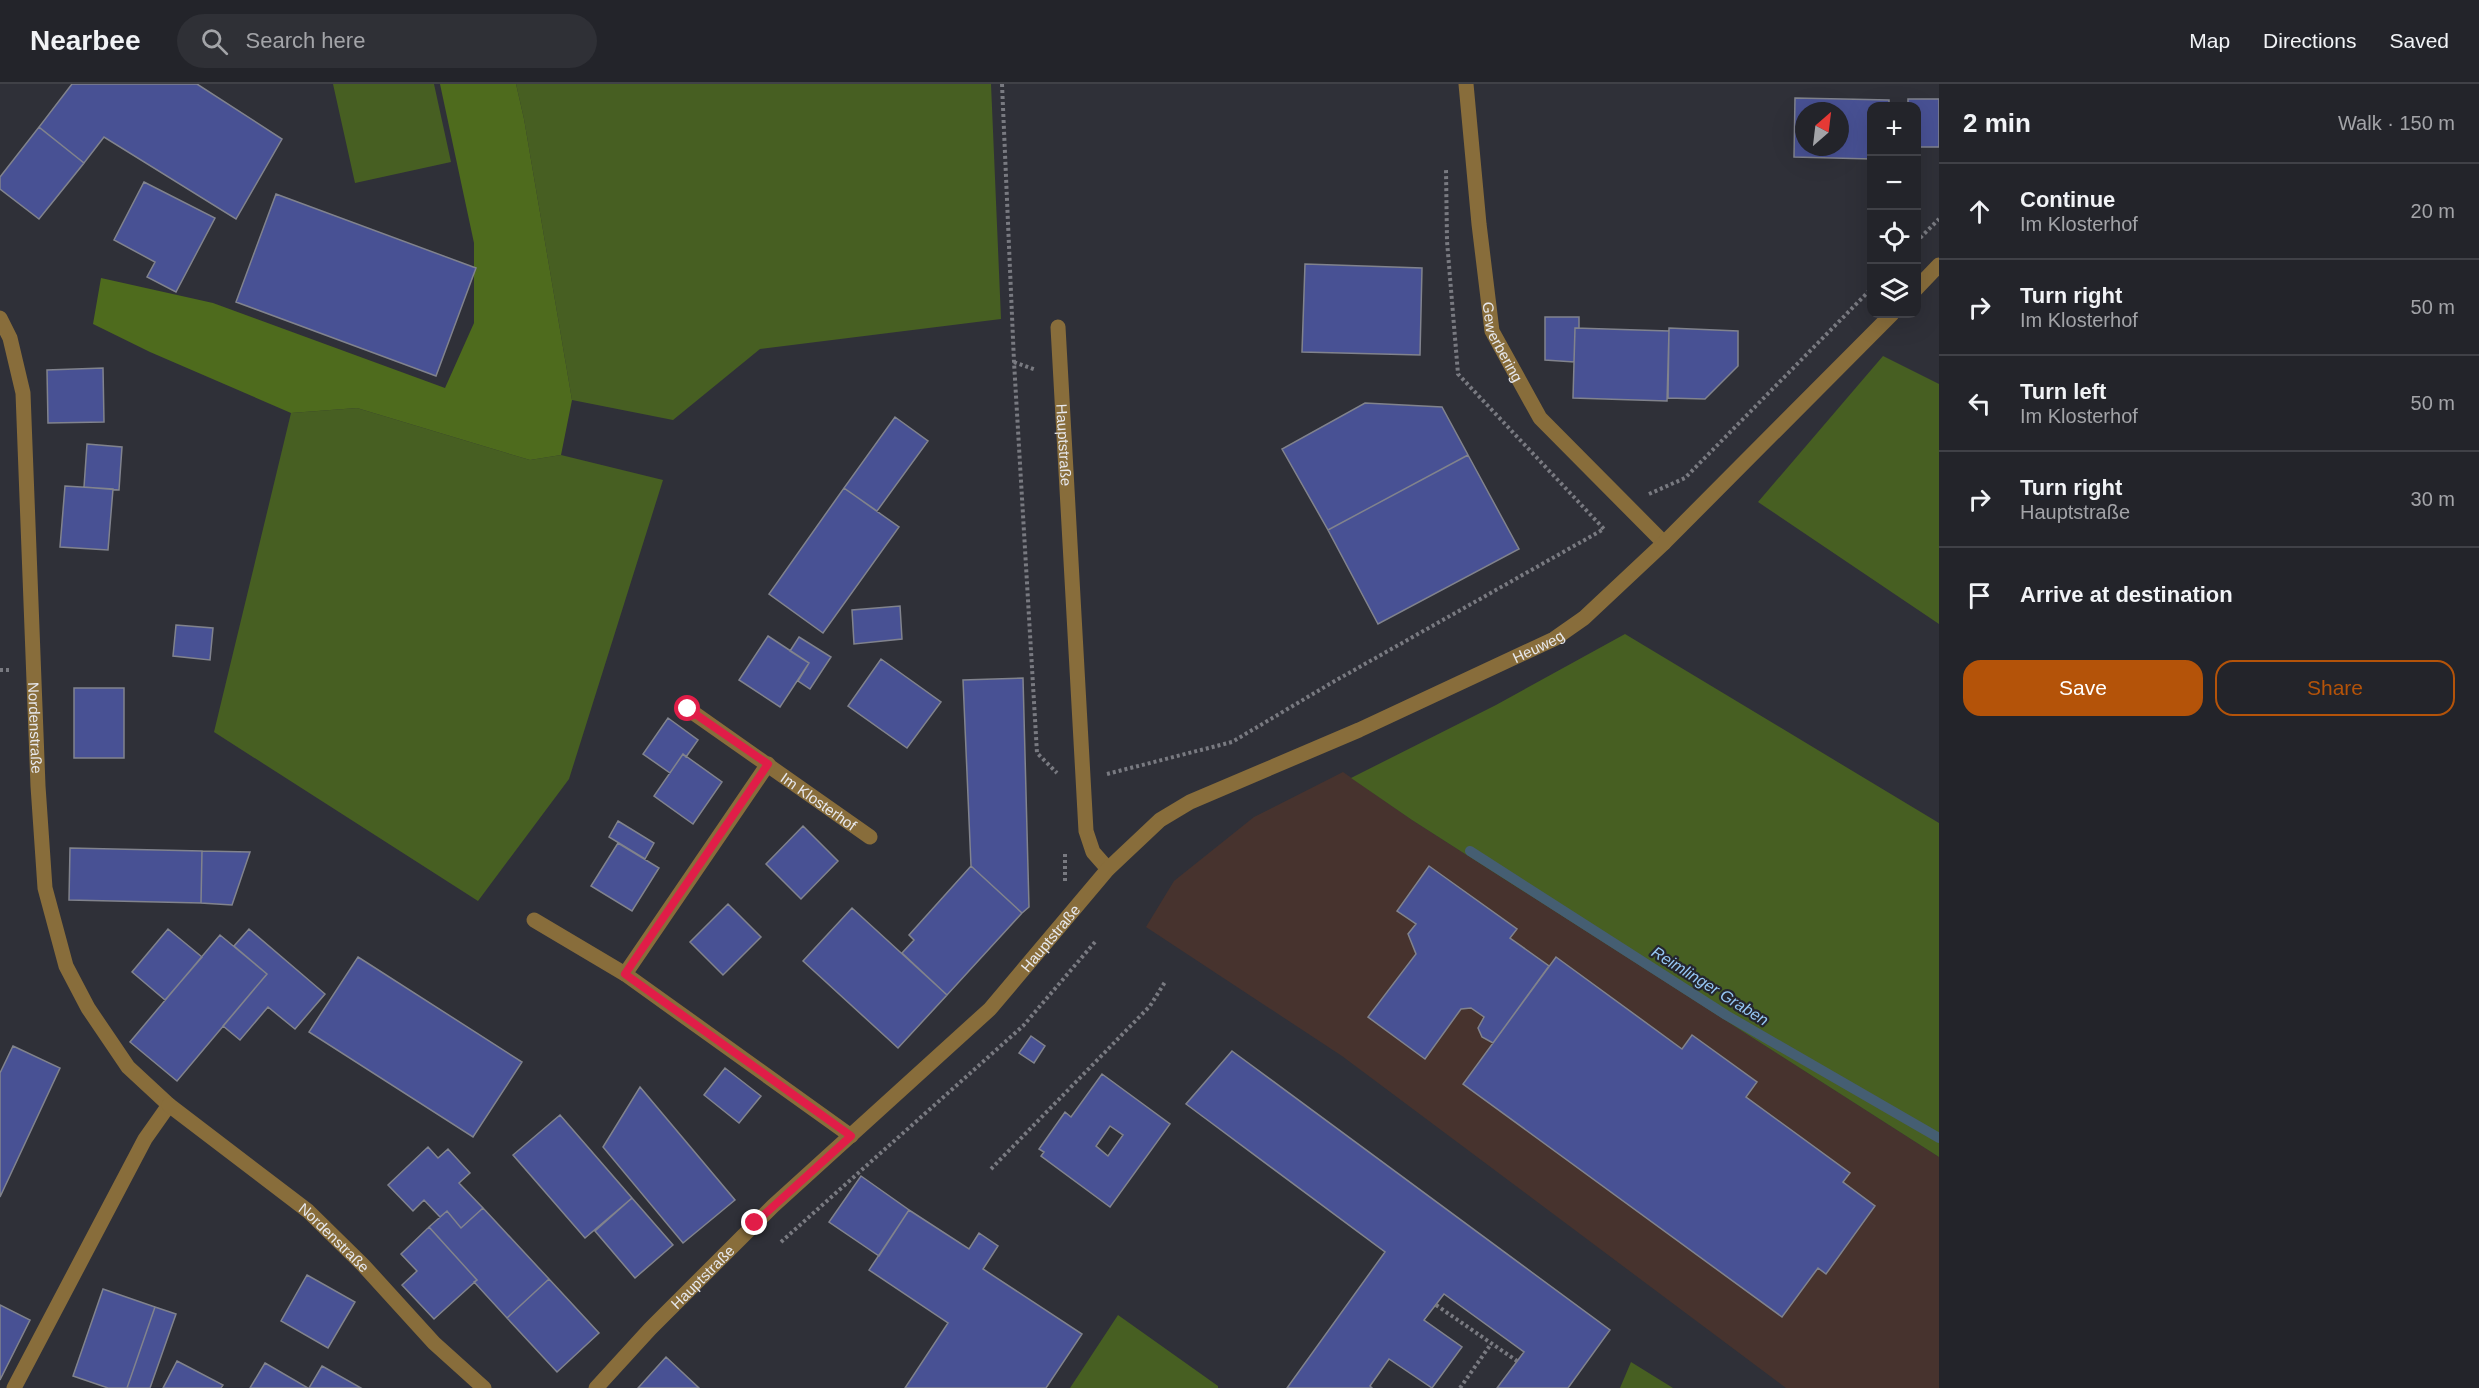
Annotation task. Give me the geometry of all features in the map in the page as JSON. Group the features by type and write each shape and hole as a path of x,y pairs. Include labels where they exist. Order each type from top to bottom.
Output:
{"street":[{"name":"Gewerbering","path":"1466,84 1492,331 1540,418 1664,543"},
{"path":"1921,285 1939,266"},
{"name":"Nordenstraße","path":"0,318 10,338 23,393 38,786 45,888 66,966 88,1008 128,1067 169,1105 308,1211 363,1265 434,1343 484,1388"},
{"name":"Heuweg","path":"1108,869 1160,820 1190,802 1359,730 1554,639 1584,618 1664,543 1888,318"},
{"name":"Hauptstraße","path":"596,1388 755,1223 990,1009 1064,924 1108,869 1093,852 1086,831 1058,327"},
{"name":"Im Klosterhof","path":"688,709 870,837"},
{"name":"Im Klosterhof","path":"625,974 768,764"},
{"path":"534,920 625,974 851,1136"},
{"path":"14,1388 145,1139 169,1105"}],"path":[{"path":"1002,84 1015,374 1037,753 1058,774"},
{"path":"1446,163 1447,242 1458,374 1604,528"},
{"path":"1921,238 1939,219"},
{"path":"1082,778 1101,776 1232,742 1604,528 1647,495 1685,478 1867,293"},
{"path":"1064,924 1065,841"},
{"path":"781,1242 1023,1026 1095,942"},
{"path":"991,1169 1150,1006 1165,982"},
{"path":"1436,1305 1517,1361"},
{"path":"1460,1388 1491,1344"}],"shaded area":[{"path":"1343,772 1412,820 1939,1157 1939,1388 1786,1388 1342,1056 1146,927 1174,881 1254,817"}],"green space":[{"path":"333,84 434,84 451,162 355,183"},
{"path":"440,84 516,84 572,400 561,455 530,460 357,408 291,413 150,352 93,324 101,278 213,303 445,388 474,323 474,243"},
{"path":"516,84 991,84 1001,319 760,349 673,420 572,400"},
{"path":"1883,356 1939,384 1939,624 1758,502"},
{"path":"357,408 530,460 561,455 663,480 569,779 478,901 214,732 291,413"},
{"path":"1625,634 1939,823 1939,1157 1412,820 1351,778 1496,705"},
{"path":"1118,1315 1218,1386 1218,1388 1070,1388"},
{"path":"1631,1362 1673,1388 1620,1388"}],"building":[{"path":"72,84 197,84 282,139 236,219 104,137 84,163 39,127"},
{"path":"1795,98 1889,100 1889,102 1867,102 1867,159 1794,157"},
{"path":"1908,99 1939,99 1939,147 1921,147 1921,102 1908,102"},
{"path":"39,127 84,163 39,219 0,189 0,177"},
{"path":"144,182 215,218 176,292 147,277 155,262 114,240"},
{"path":"276,194 476,268 436,376 236,302"},
{"path":"1305,264 1422,268 1420,355 1302,352"},
{"path":"1545,317 1579,317 1579,328 1575,328 1574,362 1545,360"},
{"path":"1575,328 1669,331 1667,401 1573,398"},
{"path":"1669,328 1738,331 1738,366 1705,399 1668,398"},
{"path":"103,368 104,422 48,423 47,370"},
{"path":"1365,403 1442,407 1468,455 1328,530 1282,449"},
{"path":"895,417 928,441 877,511 844,488"},
{"path":"87,444 122,447 119,490 84,487"},
{"path":"1468,455 1519,549 1378,624 1328,530"},
{"path":"65,486 113,489 108,550 60,547"},
{"path":"844,488 899,527 823,633 769,594"},
{"path":"900,606 902,639 854,644 852,610"},
{"path":"176,625 213,628 210,660 173,656"},
{"path":"768,636 809,663 780,707 739,680"},
{"path":"799,637 831,657 810,689 798,681 809,663 790,651"},
{"path":"881,659 941,702 907,748 848,706"},
{"path":"1023,678 1029,907 1022,913 971,866 963,680"},
{"path":"74,688 124,688 124,758 74,758"},
{"path":"668,718 698,740 686,757 683,754 670,773 643,754"},
{"path":"683,754 722,782 693,824 654,796"},
{"path":"618,821 654,843 645,859 609,837"},
{"path":"803,826 838,861 801,899 766,864"},
{"path":"618,843 659,868 632,911 591,886"},
{"path":"70,848 202,851 201,903 69,900"},
{"path":"202,851 250,852 232,905 201,903"},
{"path":"971,866 1022,913 947,995 902,953 914,940 909,935"},
{"path":"1429,866 1517,929 1510,938 1549,966 1493,1043 1482,1037 1478,1028 1484,1017 1471,1008 1461,1009 1425,1059 1368,1017 1416,954 1408,934 1416,924 1397,911"},
{"path":"728,904 761,937 723,975 690,942"},
{"path":"852,908 947,995 898,1048 803,961"},
{"path":"168,929 202,957 165,1000 132,972"},
{"path":"249,929 325,994 295,1029 268,1007 240,1040 223,1026 267,974 234,946"},
{"path":"220,935 267,974 177,1081 130,1042"},
{"path":"358,957 522,1062 473,1137 309,1032"},
{"path":"1556,957 1682,1049 1692,1035 1757,1082 1746,1097 1850,1173 1843,1182 1875,1206 1826,1274 1818,1268 1782,1317 1463,1084"},
{"path":"1031,1036 1045,1046 1034,1063 1019,1053"},
{"path":"13,1046 60,1068 0,1197 0,1073"},
{"path":"1232,1051 1610,1330 1568,1388 1497,1388 1524,1352 1444,1294 1424,1320 1462,1347 1432,1388 1389,1359 1370,1386 1372,1388 1287,1388 1385,1252 1186,1104"},
{"path":"725,1068 761,1096 739,1123 704,1095"},
{"path":"1102,1074 1170,1124 1110,1207 1041,1156 1044,1152 1039,1149 1065,1112 1071,1117","holes":["1110,1126 1123,1135 1108,1156 1096,1146"]},
{"path":"640,1087 735,1200 683,1243 603,1147"},
{"path":"560,1115 632,1198 585,1238 513,1155"},
{"path":"428,1147 438,1158 448,1149 470,1173 459,1183 483,1208 461,1228 447,1211 440,1217 424,1200 413,1211 388,1185"},
{"path":"861,1176 909,1210 879,1256 829,1222"},
{"path":"632,1198 673,1245 635,1278 595,1231"},
{"path":"483,1208 549,1279 507,1318 474,1282 477,1280 429,1227 447,1211 461,1228"},
{"path":"909,1210 969,1249 979,1233 998,1246 983,1269 1082,1334 1046,1388 905,1388 948,1323 869,1270"},
{"path":"429,1227 477,1280 434,1319 402,1285 417,1271 401,1254"},
{"path":"307,1275 355,1302 328,1348 281,1321"},
{"path":"549,1279 599,1333 557,1372 507,1318"},
{"path":"103,1289 155,1307 127,1388 108,1388 73,1376"},
{"path":"0,1305 30,1320 0,1380"},
{"path":"155,1307 176,1314 150,1388 127,1388"},
{"path":"666,1357 699,1388 638,1388"},
{"path":"177,1361 223,1385 221,1388 163,1388"},
{"path":"265,1363 308,1388 250,1388"},
{"path":"322,1366 361,1388 309,1388"}],"waterway":[{"name":"Reimlinger Graben","path":"1470,851 1726,1015 1939,1138"}],"route":[{"path":"688,709 768,764 625,974 851,1136 755,1223"}]}
